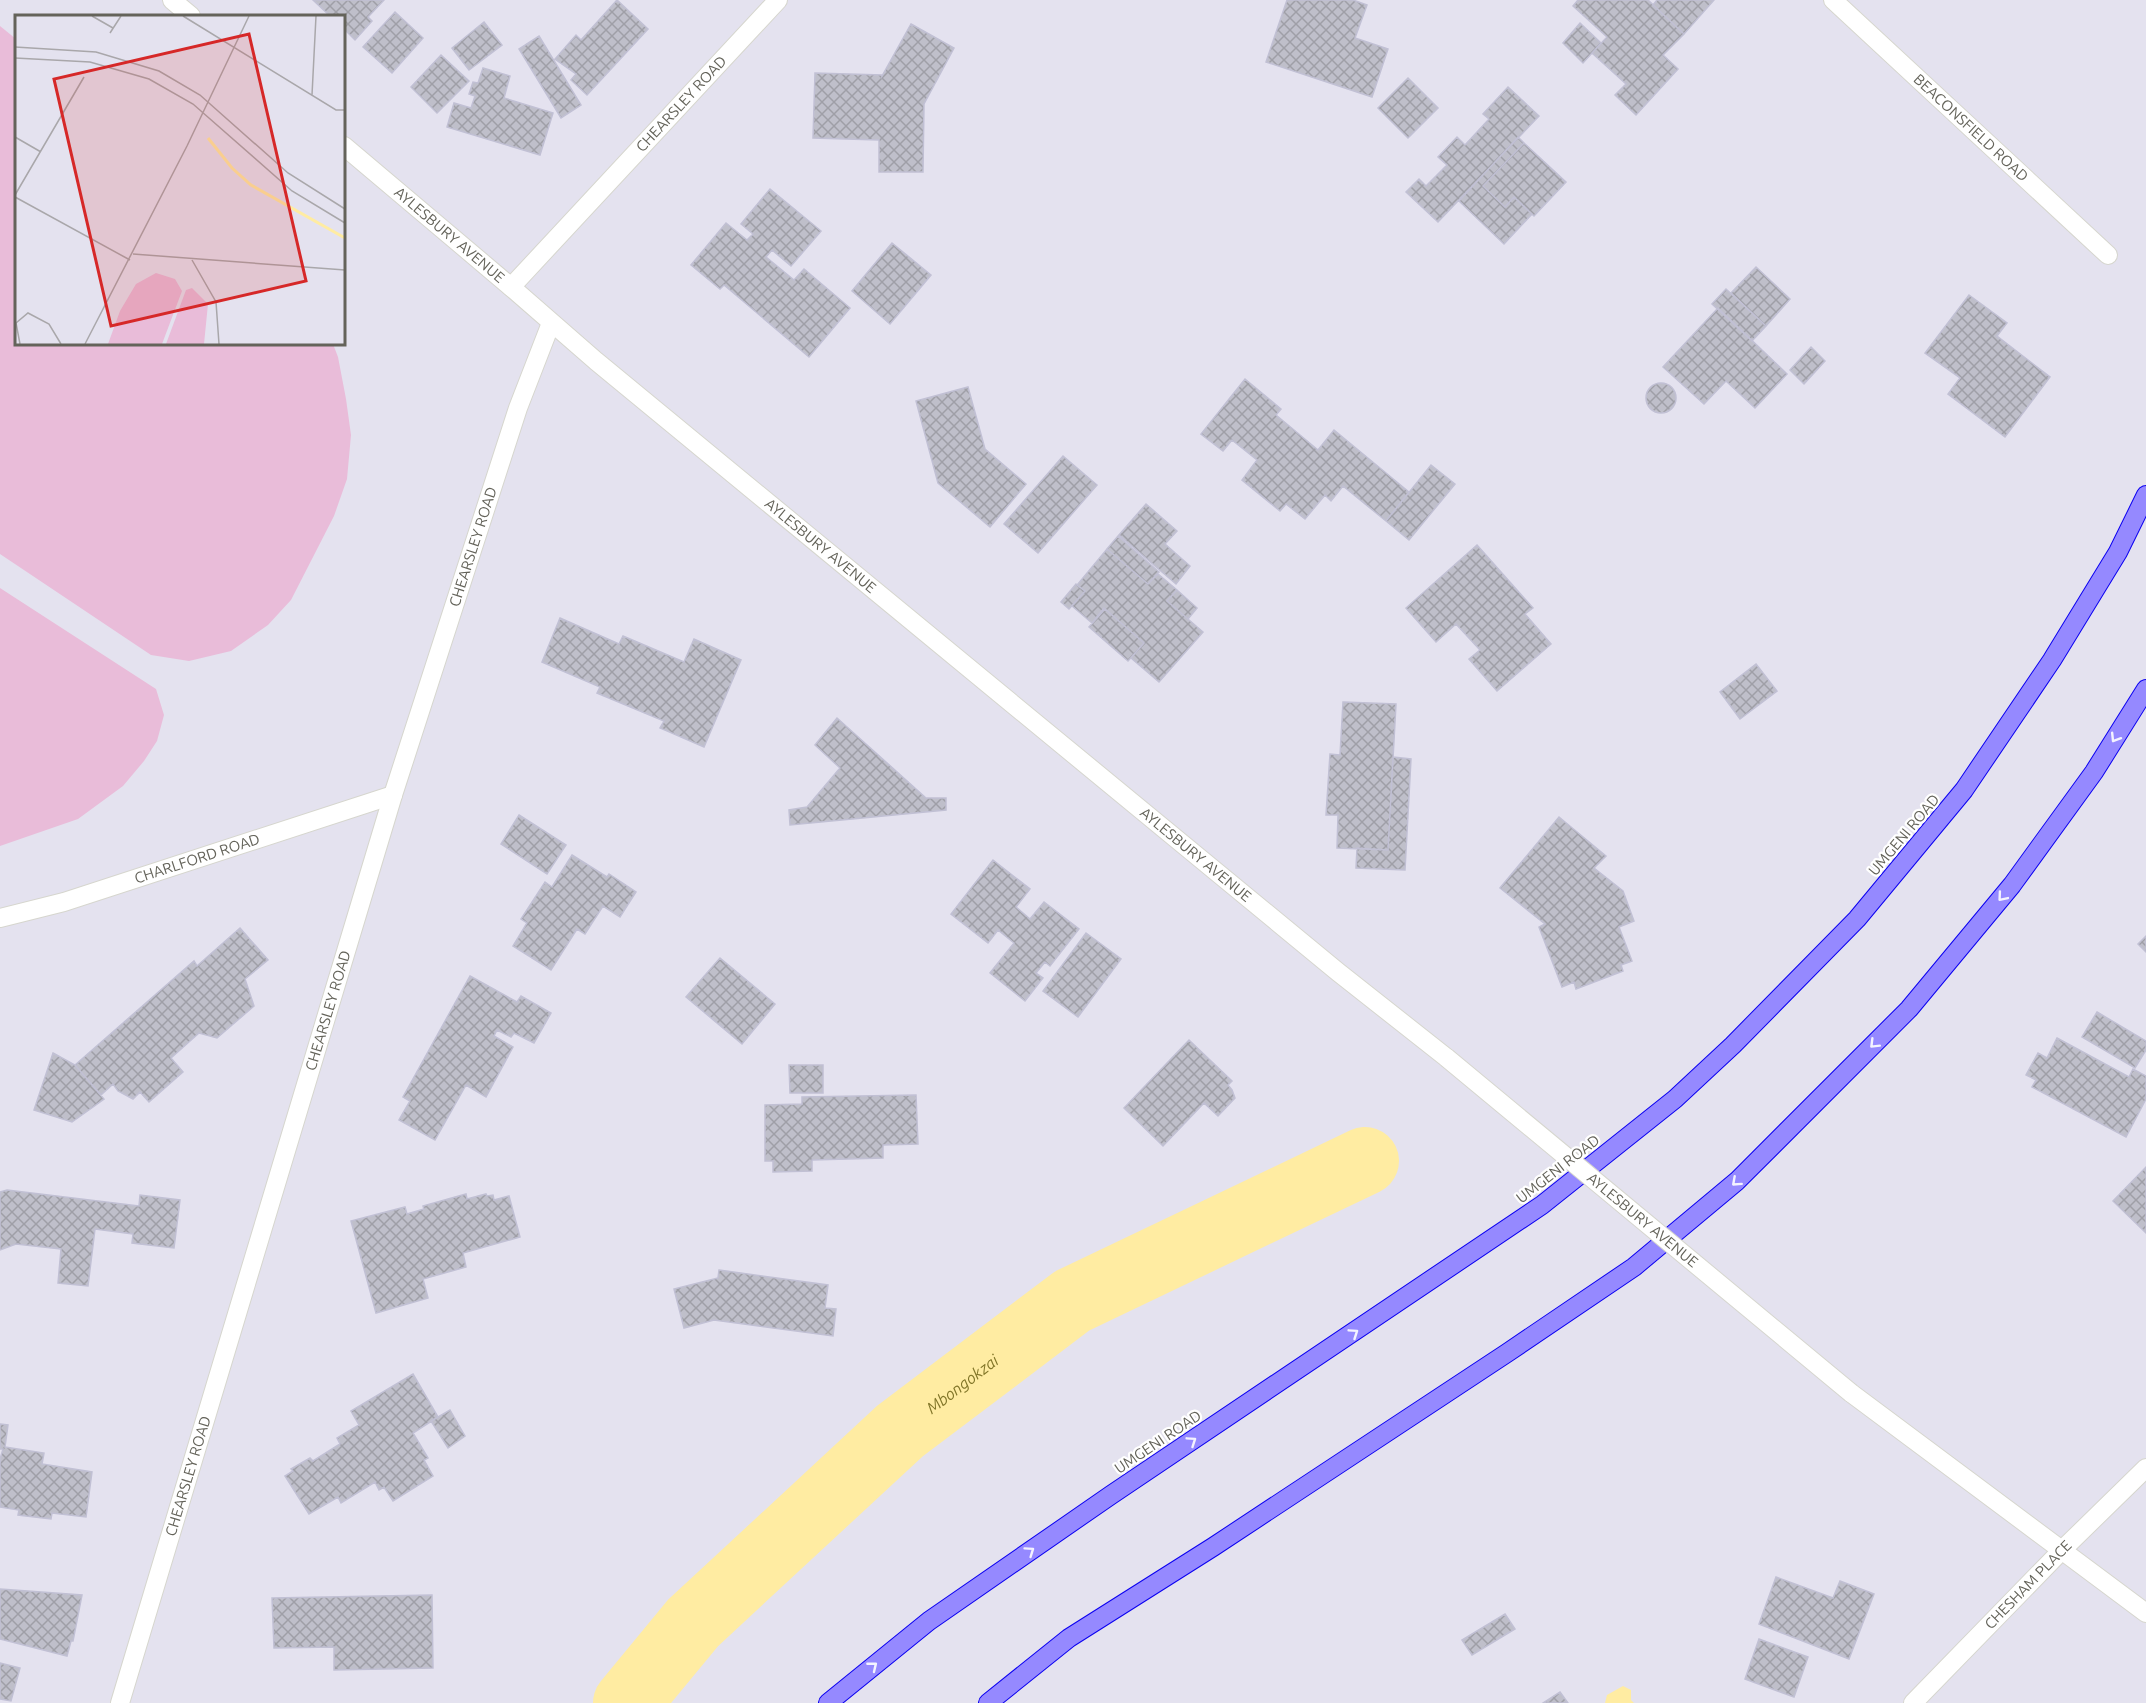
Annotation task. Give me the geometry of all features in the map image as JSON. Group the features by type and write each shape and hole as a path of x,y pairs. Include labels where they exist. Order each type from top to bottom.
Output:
{"highway":[{"name":"UMGENI ROAD","path":"828,1703 929,1621 1111,1495 1542,1205 1675,1099 1857,919 1964,790 2052,660 2118,552 2146,495"},
{"path":"988,1703 1069,1638 1233,1534 1634,1267 1737,1181 1910,1009 2012,885 2094,772 2146,689"}],"street":[{"path":"172,0 190,15"},
{"name":"CHEARSLEY ROAD","path":"512,286 778,0"},
{"name":"BEACONSFIELD ROAD","path":"1833,0 2108,255"},
{"name":"AYLESBURY AVENUE","path":"345,147 512,286 551,323 1338,972 1447,1058 1851,1393 2146,1614"},
{"name":"CHEARSLEY ROAD","path":"120,1703 393,795 518,408 551,323"},
{"name":"CHARLFORD ROAD","path":"0,918 64,902 393,795"},
{"name":"CHESHAM PLACE","path":"1913,1703 2062,1550 2146,1468"}],"shaded area":[{"path":"0,26 15,38 15,345 333,345 338,357 351,435 347,479 334,516 291,600 268,625 231,651 189,661 151,655 0,554"},
{"path":"0,588 156,689 164,715 157,741 123,786 78,819 0,846"},
{"path":"1623,1686 1631,1690 1631,1700 1634,1703 1605,1703 1607,1695"}],"building":[{"path":"313,0 384,0 368,17 372,21 355,40 345,30 345,15 329,15"},
{"path":"617,0 648,29 587,95 571,80 576,74 555,59 576,35 581,40"},
{"path":"1287,0 1353,0 1367,5 1355,38 1388,49 1372,97 1266,62"},
{"path":"1578,0 1648,0 1684,34 1663,55 1678,69 1636,115 1615,95 1626,84 1592,53 1607,37 1573,6"},
{"path":"1657,0 1714,0 1684,34 1653,5"},
{"path":"395,12 423,38 392,73 363,47"},
{"path":"484,22 502,45 469,70 452,48"},
{"path":"1580,23 1601,43 1583,63 1563,43"},
{"path":"911,24 954,48 924,104 923,172 879,172 879,140 813,138 815,73 882,76"},
{"path":"539,36 581,105 561,118 519,49"},
{"path":"441,55 469,81 437,113 411,87"},
{"path":"483,68 510,76 504,98 553,113 540,155 447,127 454,103 471,108 475,96 469,94 473,82 478,83"},
{"path":"1408,78 1438,108 1408,138 1378,108"},
{"path":"1508,87 1539,116 1438,222 1406,192 1419,179 1426,186 1447,165 1438,157 1457,137 1465,145 1489,119 1483,114"},
{"path":"1518,137 1524,143 1483,186 1505,207 1514,197 1532,214 1504,244 1459,201"},
{"path":"1524,143 1566,182 1534,216 1514,197 1505,207 1483,186"},
{"path":"770,189 821,231 791,266 772,250 766,257 794,280 804,269 850,308 809,357 724,285 720,289 691,265 726,223 747,240 753,234 741,224"},
{"path":"892,243 931,275 890,324 852,291"},
{"path":"1756,267 1790,299 1766,326 1731,293"},
{"path":"1726,289 1766,326 1752,341 1712,304"},
{"path":"1969,295 2007,323 1997,336 2050,377 2005,437 1948,394 1960,378 1925,353"},
{"path":"1718,308 1787,374 1755,408 1726,381 1704,404 1663,367"},
{"path":"1811,347 1825,361 1804,384 1790,370"},
{"path":"1245,379 1281,409 1276,415 1318,450 1334,430 1409,492 1386,521 1343,486 1331,501 1325,495 1305,519 1286,504 1280,511 1242,480 1257,460 1232,440 1223,451 1201,434"},
{"path":"1661,383 1671,388 1676,398 1671,408 1661,413 1651,408 1646,398 1651,388"},
{"path":"968,387 985,449 1026,484 990,527 938,483 916,401"},
{"path":"1063,456 1097,485 1038,553 1004,524"},
{"path":"1431,465 1455,484 1409,540 1386,521"},
{"path":"1146,504 1177,531 1165,544 1190,566 1176,584 1119,535"},
{"path":"1118,536 1159,572 1148,584 1107,549"},
{"path":"1477,545 1533,608 1525,614 1551,644 1497,691 1469,659 1480,650 1456,624 1436,642 1406,608"},
{"path":"1107,549 1148,584 1158,574 1177,590 1167,601 1203,632 1159,682 1131,658 1144,643 1104,608 1092,623 1072,606 1085,591 1077,585"},
{"path":"1076,584 1085,591 1069,609 1061,602"},
{"path":"1177,590 1197,608 1188,619 1167,601"},
{"path":"1105,609 1144,643 1128,661 1089,627"},
{"path":"560,618 619,644 623,636 684,662 694,639 741,660 704,747 660,728 664,721 597,693 600,687 542,662"},
{"path":"1756,664 1777,691 1740,719 1720,692"},
{"path":"1343,702 1396,704 1388,850 1337,848 1338,815 1326,815 1330,754 1340,755"},
{"path":"837,718 926,798 946,798 946,810 790,825 789,810 807,807 840,768 815,745"},
{"path":"1393,757 1411,759 1405,870 1356,868 1357,848 1388,850"},
{"path":"519,815 566,845 547,874 501,844"},
{"path":"1559,817 1606,856 1594,868 1623,891 1634,921 1619,927 1632,961 1621,965 1623,971 1576,989 1574,982 1562,987 1539,927 1545,924 1500,888"},
{"path":"572,855 607,877 609,874 636,892 620,917 603,906 585,934 577,929 551,970 513,946 527,923 521,919 545,882 552,887"},
{"path":"993,860 1030,889 1016,907 1030,919 1044,902 1079,929 1050,966 1045,962 1036,973 1043,978 1025,1001 990,973 1014,943 998,930 988,943 951,914"},
{"path":"240,928 268,960 245,979 254,1006 217,1038 199,1033 171,1058 183,1072 149,1102 140,1092 133,1099 118,1091 113,1084 101,1095 75,1065 194,961 197,966"},
{"path":"1086,933 1121,959 1078,1017 1043,991"},
{"path":"2146,936 2146,952 2138,944"},
{"path":"720,958 775,1004 742,1044 686,997"},
{"path":"470,976 517,1002 521,996 551,1013 534,1043 514,1033 511,1037 497,1030 494,1036 513,1047 486,1097 466,1085 435,1140 399,1120 410,1101 403,1097"},
{"path":"2097,1012 2146,1041 2146,1050 2135,1068 2082,1037"},
{"path":"2057,1038 2129,1077 2133,1069 2146,1076 2146,1099 2126,1137 2032,1087 2036,1080 2026,1075 2038,1053 2047,1058"},
{"path":"1189,1040 1232,1081 1228,1085 1235,1098 1218,1116 1204,1103 1163,1146 1124,1108"},
{"path":"53,1053 75,1065 104,1099 72,1122 34,1110"},
{"path":"789,1065 823,1065 823,1093 790,1093"},
{"path":"916,1095 918,1144 883,1145 883,1158 812,1160 812,1171 773,1172 773,1161 765,1161 765,1105 802,1104 802,1097"},
{"path":"2146,1167 2146,1233 2113,1201"},
{"path":"7,1190 139,1206 140,1195 180,1200 174,1248 132,1243 133,1234 95,1229 88,1286 58,1283 61,1249 16,1244 0,1250 0,1192"},
{"path":"466,1194 467,1199 486,1194 487,1196 493,1195 494,1200 509,1196 520,1237 463,1253 466,1267 423,1279 428,1298 376,1313 351,1221 405,1207 407,1214 424,1209 423,1206"},
{"path":"719,1270 828,1285 825,1308 836,1309 833,1336 714,1320 684,1328 674,1289 718,1278"},
{"path":"413,1374 438,1417 413,1433 428,1458 424,1460 433,1476 393,1501 384,1487 379,1490 375,1482 341,1503 338,1497 309,1514 285,1476 293,1471 291,1469 310,1458 313,1461 340,1444 337,1438 359,1425 351,1411"},
{"path":"450,1410 465,1436 448,1448 431,1421"},
{"path":"0,1424 8,1425 5,1447 44,1453 42,1464 92,1472 86,1517 52,1513 51,1519 18,1515 19,1510 0,1507 0,1459 3,1449 0,1449"},
{"path":"1776,1577 1833,1598 1840,1581 1874,1594 1849,1659 1759,1624"},
{"path":"0,1589 82,1595 73,1641 71,1641 67,1656 0,1639"},
{"path":"432,1595 433,1668 334,1670 334,1647 274,1648 272,1598"},
{"path":"1505,1614 1515,1629 1472,1655 1462,1640"},
{"path":"1759,1639 1808,1657 1794,1697 1745,1679"},
{"path":"0,1663 20,1668 11,1701 0,1699"},
{"path":"1560,1692 1568,1703 1543,1703"}],"waterway":[{"name":"Mbongokzai","path":"627,1703 693,1623 900,1431 1072,1301 1365,1161"}]}
